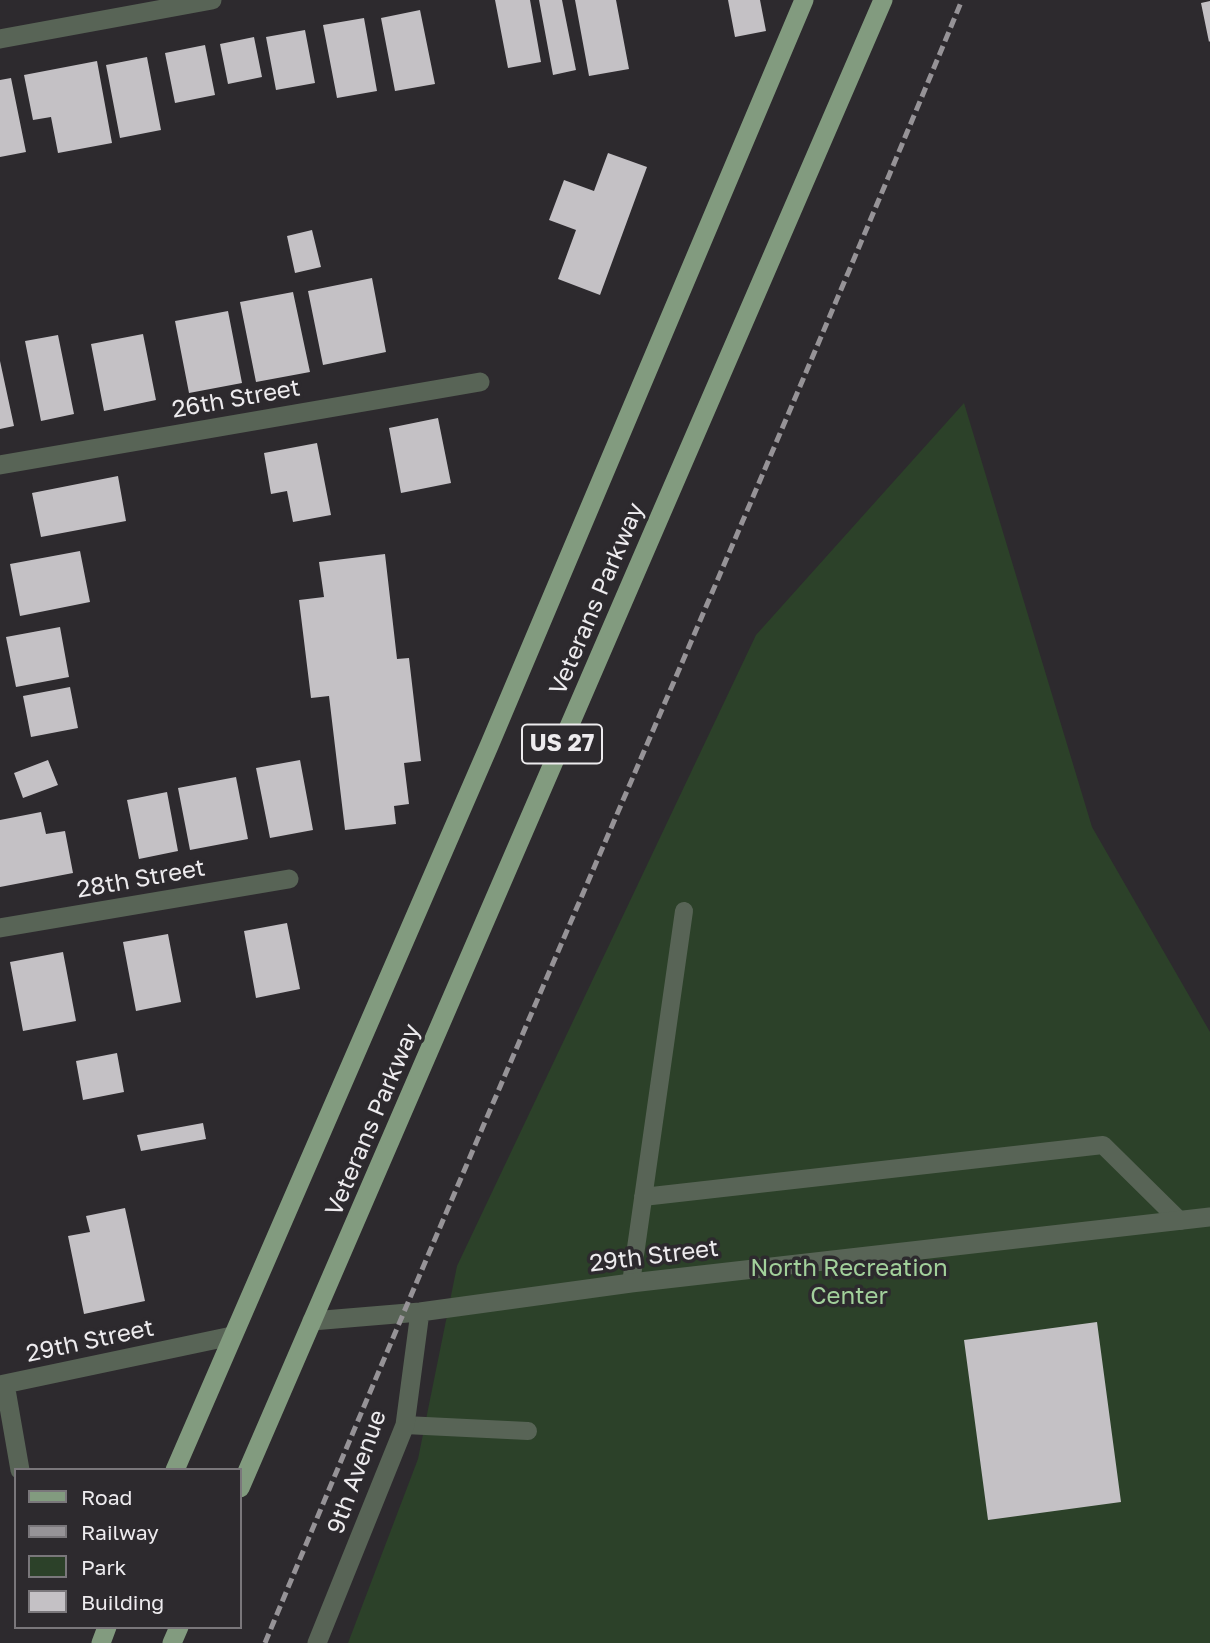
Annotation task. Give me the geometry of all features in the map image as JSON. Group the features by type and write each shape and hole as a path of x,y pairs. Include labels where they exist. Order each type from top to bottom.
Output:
{"main road":[{"name":"Veterans Parkway","path":"176,1468 489,746 804,0"},
{"name":"Veterans Parkway","path":"242,1483 883,0"}],"street":[{"path":"0,39 212,0"},
{"name":"26th Street","path":"0,465 480,382"},
{"name":"28th Street","path":"0,928 289,879"},
{"name":"29th Street","path":"312,1321 420,1312 631,1283 1210,1217"},
{"name":"9th Avenue","path":"317,1643 405,1425 420,1312"},
{"name":"29th Street","path":"3,1384 232,1336"},
{"path":"3,1384 20,1468"}],"lane":[{"path":"631,1283 684,911"},
{"path":"643,1197 1103,1145 1180,1221"},
{"path":"405,1425 528,1431"}],"green space":[{"name":"North Recreation Center","path":"964,403 1092,827 1210,1032 1210,1643 348,1643 418,1459 457,1266 756,635"}],"building":[{"path":"495,0 530,0 541,62 508,68"},
{"path":"539,0 562,0 576,70 553,75"},
{"path":"575,0 616,0 629,69 589,76"},
{"path":"728,0 760,0 766,31 735,37"},
{"path":"1210,1 1210,41 1209,42 1201,3"},
{"path":"420,10 435,84 395,91 381,18"},
{"path":"364,18 377,91 337,98 323,25"},
{"path":"305,30 315,83 276,90 266,37"},
{"path":"254,37 262,77 228,84 220,44"},
{"path":"205,45 215,95 175,103 165,53"},
{"path":"147,57 161,130 120,138 106,65"},
{"path":"97,61 112,143 58,153 51,117 33,120 24,75"},
{"path":"11,78 26,152 0,157 0,80"},
{"path":"608,153 647,167 600,295 558,279 576,230 549,220 564,180 594,191"},
{"path":"312,230 321,267 295,273 287,236"},
{"path":"372,278 386,352 323,365 308,291"},
{"path":"293,292 310,372 256,382 240,302"},
{"path":"228,311 242,383 189,393 175,321"},
{"path":"143,334 156,400 104,411 91,344"},
{"path":"58,335 74,414 41,421 25,341"},
{"path":"0,361 14,426 0,429"},
{"path":"438,418 451,483 401,493 389,428"},
{"path":"317,443 331,515 293,522 287,491 271,494 264,453"},
{"path":"118,476 126,521 41,537 32,493"},
{"path":"80,551 90,602 20,616 10,564"},
{"path":"385,554 397,659 409,658 421,761 404,763 409,804 394,806 396,824 345,830 329,696 311,698 299,600 324,597 319,562"},
{"path":"60,627 69,677 16,687 6,637"},
{"path":"70,687 78,728 31,737 23,696"},
{"path":"48,760 58,785 23,798 14,773"},
{"path":"300,760 313,830 270,838 256,768"},
{"path":"236,777 248,839 190,850 178,788"},
{"path":"167,792 178,851 139,859 127,800"},
{"path":"41,812 46,834 65,831 73,873 0,887 0,820"},
{"path":"287,923 300,989 256,998 244,931"},
{"path":"168,934 181,1002 136,1011 123,942"},
{"path":"63,952 76,1021 23,1031 10,962"},
{"path":"117,1053 124,1092 83,1100 76,1061"},
{"path":"203,1123 206,1139 141,1151 137,1135"},
{"path":"125,1208 145,1301 84,1314 68,1236 90,1232 86,1216"},
{"path":"1097,1322 1121,1502 988,1520 964,1340"}],"railway":[{"path":"265,1643 962,0"}]}
